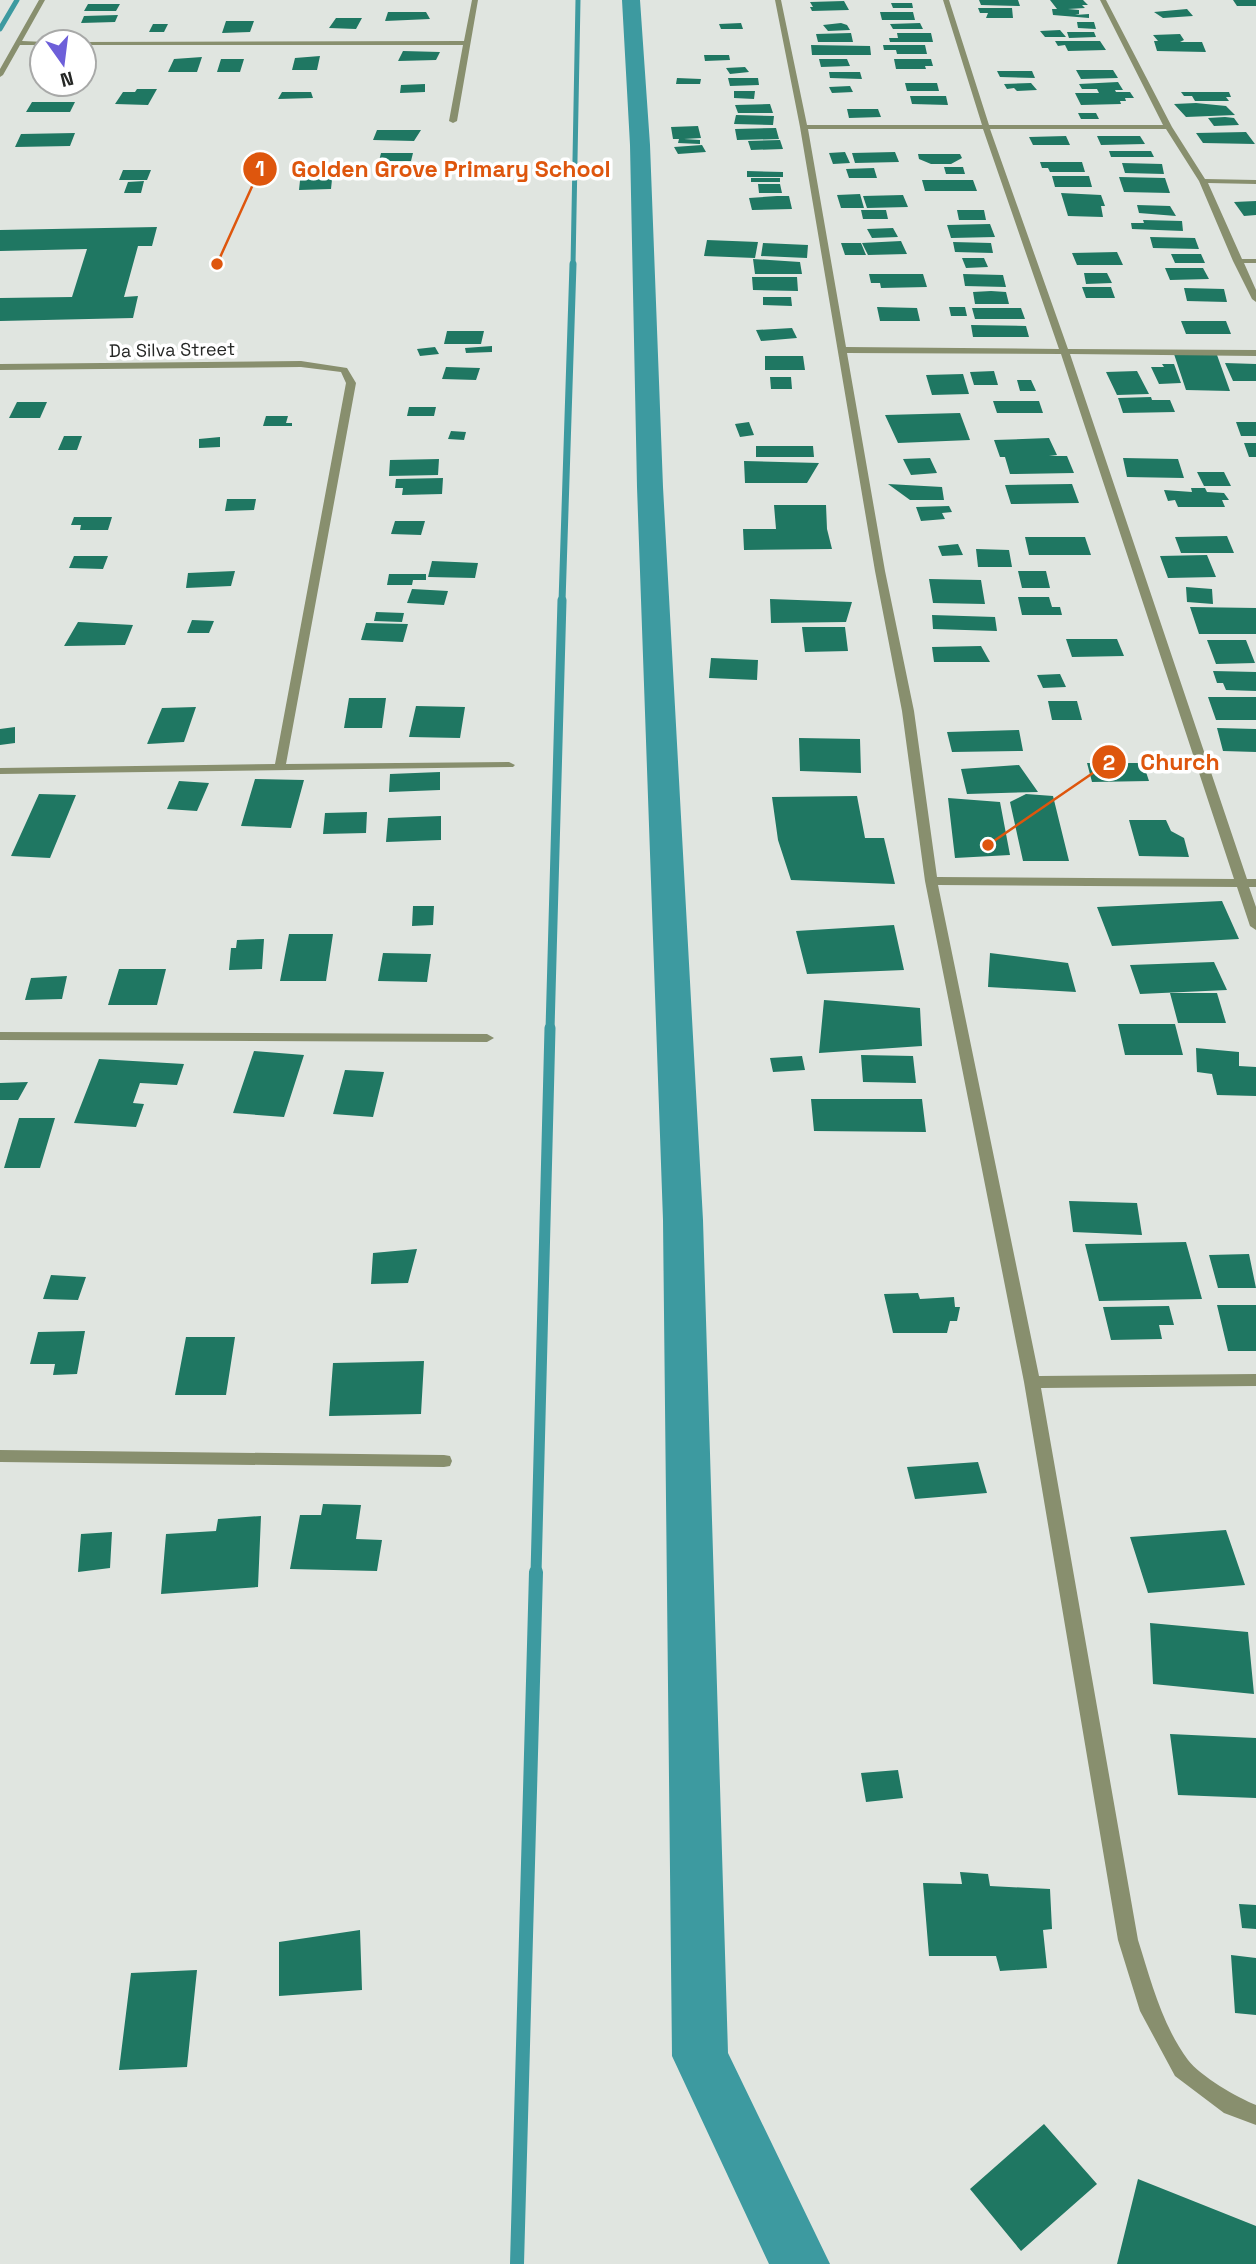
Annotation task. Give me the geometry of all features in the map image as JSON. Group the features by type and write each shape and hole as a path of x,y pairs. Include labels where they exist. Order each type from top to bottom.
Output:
{"street":[{"path":"0,75 42,0"},
{"path":"453,121 475,0"},
{"path":"778,0 804,127 841,351 908,711 931,881 1032,1382 1128,1940 1150,2011 1182,2069 1231,2106 1256,2115"},
{"path":"946,0 986,127 1064,351 1256,926"},
{"path":"1103,0 1168,127 1203,181 1256,299"},
{"path":"19,43 28,43"},
{"path":"98,43 467,43"},
{"path":"804,127 1168,127"},
{"path":"1203,181 1256,182"},
{"path":"1237,261 1256,261"},
{"path":"841,351 1256,353"},
{"name":"Da Silva Street","path":"0,367 301,364 344,370 351,383 335,484 295,673 280,766"},
{"path":"0,771 509,765"},
{"path":"931,881 1256,883"},
{"path":"0,1036 487,1038"},
{"path":"1032,1382 1256,1380"},
{"path":"0,1456 444,1461"}],"building":[{"path":"979,0 1018,0 1020,6 981,5"},
{"path":"1050,0 1083,0 1088,5 1082,5 1085,8 1068,9 1079,10 1079,14 1075,15 1089,14 1089,18 1053,15 1052,9 1057,9"},
{"path":"1233,0 1256,0 1256,6 1237,6"},
{"path":"844,1 849,10 812,11 810,7 813,7 810,2"},
{"path":"891,3 912,3 913,8 893,8"},
{"path":"88,4 120,4 116,11 84,11"},
{"path":"978,8 1012,8 1013,18 986,18 988,13 980,13"},
{"path":"1187,9 1193,16 1163,18 1154,12"},
{"path":"388,12 426,12 430,19 385,21"},
{"path":"880,12 913,12 915,20 882,20"},
{"path":"118,15 115,22 81,23 84,16"},
{"path":"336,18 362,18 356,29 329,28"},
{"path":"226,21 254,21 250,32 222,33"},
{"path":"1077,22 1094,22 1096,29 1078,28"},
{"path":"741,23 743,29 721,29 719,24"},
{"path":"920,23 923,29 893,29 890,24"},
{"path":"153,24 168,24 164,32 149,32"},
{"path":"823,25 847,25 850,30 828,31"},
{"path":"1060,30 1066,37 1045,37 1040,31"},
{"path":"1067,32 1094,32 1096,37 1069,38"},
{"path":"851,33 853,42 818,42 816,34"},
{"path":"897,33 931,33 933,42 890,42 889,38 898,38"},
{"path":"1180,34 1184,40 1180,42 1202,42 1206,52 1157,51 1154,41 1158,41 1153,35"},
{"path":"1055,41 1100,41 1106,50 1068,51 1065,45 1058,46"},
{"path":"811,45 870,46 871,55 812,55"},
{"path":"883,45 925,45 927,54 897,54 896,50 884,50"},
{"path":"403,51 440,52 436,60 398,61"},
{"path":"704,55 729,55 730,60 705,61"},
{"path":"320,56 317,70 292,70 295,58"},
{"path":"202,57 197,72 168,72 174,59"},
{"path":"221,59 244,59 240,72 217,72"},
{"path":"819,59 847,59 850,66 821,67"},
{"path":"894,59 931,59 933,66 925,66 926,69 896,69"},
{"path":"745,67 749,72 730,74 726,68"},
{"path":"1076,70 1113,70 1118,78 1081,79"},
{"path":"997,71 1032,71 1035,78 1000,77"},
{"path":"829,72 860,72 862,79 830,78"},
{"path":"677,78 701,79 700,84 676,84"},
{"path":"728,78 758,78 759,85 730,86"},
{"path":"1118,82 1123,90 1115,90 1116,92 1130,92 1134,98 1125,98 1126,101 1120,101 1121,104 1081,105 1075,93 1099,93 1097,89 1082,89 1079,84"},
{"path":"905,83 937,83 939,91 907,91"},
{"path":"1031,83 1037,90 1017,91 1014,88 1007,89 1004,84"},
{"path":"425,84 425,92 400,93 401,85"},
{"path":"850,86 853,92 832,93 829,87"},
{"path":"137,89 157,89 148,105 115,104 123,92 135,92"},
{"path":"734,91 755,91 754,99 734,98"},
{"path":"282,92 311,92 313,98 278,99"},
{"path":"1181,92 1229,92 1231,97 1226,97 1229,101 1195,101 1192,96 1184,96"},
{"path":"910,96 946,96 948,105 912,104"},
{"path":"32,102 75,102 70,112 26,112"},
{"path":"770,104 773,113 738,113 735,105"},
{"path":"1174,104 1226,106 1235,115 1186,117"},
{"path":"847,109 878,109 881,117 849,118"},
{"path":"1078,113 1096,113 1099,119 1081,119"},
{"path":"736,115 774,116 773,125 734,124"},
{"path":"1208,118 1234,118 1239,125 1214,126"},
{"path":"698,126 701,138 684,139 700,140 700,144 678,143 679,139 673,139 671,127"},
{"path":"776,128 779,139 737,140 735,129"},
{"path":"377,130 421,130 414,141 373,140"},
{"path":"1246,132 1255,144 1203,143 1196,133"},
{"path":"75,133 70,146 15,147 21,134"},
{"path":"1066,136 1070,145 1033,145 1029,137"},
{"path":"1097,136 1140,136 1145,144 1101,145"},
{"path":"780,140 783,149 751,150 748,141"},
{"path":"702,145 706,152 678,154 674,147"},
{"path":"1109,151 1151,151 1154,157 1111,157"},
{"path":"845,152 850,163 833,164 829,153"},
{"path":"895,152 899,162 855,163 852,153"},
{"path":"381,153 413,153 411,161 379,161"},
{"path":"918,154 960,154 962,158 951,164 931,164 919,159"},
{"path":"1040,162 1082,162 1085,172 1050,172 1048,168 1042,168"},
{"path":"1122,163 1162,164 1164,174 1125,173"},
{"path":"944,167 963,167 965,174 946,174"},
{"path":"874,168 877,178 849,178 846,169"},
{"path":"123,170 151,170 147,180 119,180"},
{"path":"333,170 331,189 299,190 301,171"},
{"path":"747,171 783,172 783,177 747,177"},
{"path":"1052,176 1089,176 1092,187 1055,187"},
{"path":"1119,177 1165,178 1170,193 1124,192"},
{"path":"751,178 780,178 780,182 751,182"},
{"path":"922,180 973,180 977,191 925,191"},
{"path":"144,181 141,193 124,193 128,182"},
{"path":"758,184 780,184 782,193 759,193"},
{"path":"1061,193 1101,195 1105,206 1101,206 1103,217 1068,216"},
{"path":"860,194 864,208 841,208 837,195"},
{"path":"903,195 908,207 867,208 863,196"},
{"path":"789,196 792,209 752,210 749,198"},
{"path":"1256,201 1256,215 1244,216 1234,202"},
{"path":"1137,205 1170,206 1176,216 1139,213"},
{"path":"861,210 886,210 888,219 863,219"},
{"path":"957,210 984,210 986,220 959,220"},
{"path":"1143,220 1182,221 1183,231 1132,229 1131,223 1144,223"},
{"path":"990,224 995,237 951,238 947,225"},
{"path":"157,227 152,246 138,246 124,297 138,296 133,318 0,321 0,298 72,297 87,249 0,251 0,230"},
{"path":"893,228 898,237 872,238 867,229"},
{"path":"1150,237 1195,238 1199,249 1153,248"},
{"path":"707,240 758,242 755,258 704,256"},
{"path":"901,241 907,254 868,255 862,243"},
{"path":"953,242 991,243 993,253 955,252"},
{"path":"763,243 808,245 807,258 761,256"},
{"path":"841,243 861,243 866,255 845,255"},
{"path":"1117,252 1123,265 1077,265 1072,253"},
{"path":"1171,254 1201,254 1205,263 1175,263"},
{"path":"962,258 984,258 988,267 966,268"},
{"path":"753,259 800,262 802,274 755,274"},
{"path":"1165,268 1203,268 1209,279 1170,280"},
{"path":"1084,273 1107,273 1112,283 1086,284"},
{"path":"869,274 923,274 927,287 881,288 880,283 871,283"},
{"path":"963,274 1003,275 1006,287 965,286"},
{"path":"752,277 797,277 798,291 753,290"},
{"path":"1082,287 1111,287 1115,298 1086,298"},
{"path":"1184,288 1224,289 1227,302 1187,301"},
{"path":"973,292 1006,292 1009,304 975,304"},
{"path":"763,297 791,297 792,306 763,305"},
{"path":"877,307 917,308 920,321 880,321"},
{"path":"949,307 965,307 967,316 951,316"},
{"path":"972,308 1021,308 1025,319 975,319"},
{"path":"1181,321 1226,321 1231,334 1186,334"},
{"path":"971,325 1026,326 1029,337 973,337"},
{"path":"792,328 797,338 761,341 756,330"},
{"path":"447,331 484,331 481,344 444,344"},
{"path":"492,346 492,352 466,353 465,348"},
{"path":"435,347 439,354 420,356 417,349"},
{"path":"1174,354 1217,355 1230,391 1186,390"},
{"path":"765,356 803,356 805,370 765,370"},
{"path":"1225,363 1256,364 1256,381 1233,381"},
{"path":"1162,364 1174,364 1181,383 1159,384 1151,367 1164,367"},
{"path":"446,367 480,368 476,380 442,379"},
{"path":"994,371 998,385 974,385 970,372"},
{"path":"1137,371 1149,394 1117,395 1106,372"},
{"path":"963,374 969,394 932,395 926,375"},
{"path":"770,377 791,377 792,389 771,389"},
{"path":"1017,380 1031,380 1036,391 1020,391"},
{"path":"1151,397 1152,400 1170,400 1175,412 1123,413 1118,398"},
{"path":"993,401 1039,401 1043,413 997,413"},
{"path":"17,402 47,402 40,418 9,418"},
{"path":"409,407 436,407 434,416 407,416"},
{"path":"960,413 970,440 898,443 885,415"},
{"path":"266,416 288,416 286,423 292,423 292,426 263,426"},
{"path":"749,422 754,435 740,437 735,424"},
{"path":"1236,422 1256,422 1256,436 1241,436"},
{"path":"451,431 466,432 464,440 448,439"},
{"path":"64,436 82,436 77,450 58,450"},
{"path":"220,437 220,447 199,448 199,439"},
{"path":"1049,438 1057,455 1049,456 1067,456 1074,473 1010,474 1005,457 1000,457 994,440"},
{"path":"1244,443 1256,443 1256,457 1249,457"},
{"path":"756,446 813,446 814,457 756,457"},
{"path":"930,458 937,473 911,475 903,459"},
{"path":"1123,458 1178,459 1184,478 1127,477"},
{"path":"439,459 438,475 389,476 390,460"},
{"path":"744,461 819,463 807,483 745,483"},
{"path":"1197,472 1224,472 1231,486 1204,486"},
{"path":"443,478 442,494 402,495 403,488 395,488 396,479"},
{"path":"888,484 942,487 944,500 910,500"},
{"path":"1072,484 1079,503 1011,504 1005,485"},
{"path":"1191,488 1224,493 1229,500 1222,500 1225,507 1178,507 1175,500 1168,501 1164,490 1192,492"},
{"path":"227,499 256,499 254,510 225,511"},
{"path":"774,505 826,505 827,529 832,549 744,550 743,529 776,529"},
{"path":"949,506 952,512 942,513 945,519 921,521 916,507"},
{"path":"74,517 112,517 108,530 80,530 81,525 71,525"},
{"path":"395,521 425,521 421,535 391,534"},
{"path":"1227,536 1234,553 1181,553 1175,537"},
{"path":"1025,537 1085,537 1091,555 1029,555"},
{"path":"958,544 963,555 942,556 938,546"},
{"path":"976,549 1009,550 1012,567 978,567"},
{"path":"1207,555 1216,577 1168,578 1160,556"},
{"path":"74,556 108,556 103,569 69,568"},
{"path":"432,561 478,563 475,578 428,577"},
{"path":"235,571 231,586 186,588 188,573"},
{"path":"1018,571 1046,571 1050,588 1022,588"},
{"path":"389,574 426,574 426,580 413,580 412,585 387,585"},
{"path":"929,579 981,580 985,604 933,603"},
{"path":"1186,587 1212,589 1213,604 1187,602"},
{"path":"412,589 448,591 444,605 407,603"},
{"path":"1018,597 1049,597 1052,607 1060,607 1062,615 1022,615"},
{"path":"770,599 852,602 846,622 771,623"},
{"path":"1190,607 1256,608 1256,634 1199,634"},
{"path":"376,612 404,613 402,622 374,621"},
{"path":"932,615 995,617 997,631 933,629"},
{"path":"192,620 214,621 209,633 187,633"},
{"path":"78,622 133,625 125,645 64,646"},
{"path":"366,623 408,624 403,642 361,640"},
{"path":"802,627 845,627 848,651 805,652"},
{"path":"1066,639 1117,639 1124,656 1072,657"},
{"path":"1207,640 1246,640 1255,663 1216,664"},
{"path":"981,646 990,662 934,662 932,647"},
{"path":"711,658 758,660 757,680 709,678"},
{"path":"1213,671 1256,672 1256,691 1226,690 1223,683 1217,683"},
{"path":"1060,674 1066,687 1043,688 1037,675"},
{"path":"1208,697 1256,697 1256,720 1216,720"},
{"path":"349,698 386,698 382,728 344,728"},
{"path":"1048,701 1077,701 1082,720 1052,720"},
{"path":"416,706 465,707 460,738 409,737"},
{"path":"196,707 184,742 147,744 162,708"},
{"path":"15,727 15,743 0,745 0,729"},
{"path":"1217,728 1256,729 1256,752 1223,751"},
{"path":"1019,730 1023,751 952,752 947,732"},
{"path":"799,738 860,739 861,773 800,771"},
{"path":"1087,763 1143,763 1149,781 1092,782"},
{"path":"1019,765 1038,792 967,794 961,769"},
{"path":"440,772 440,790 389,792 390,774"},
{"path":"255,779 304,780 291,828 241,826"},
{"path":"179,781 209,783 197,811 167,809"},
{"path":"39,794 76,795 50,858 11,856"},
{"path":"1026,794 1053,796 1069,861 1023,861 1010,802"},
{"path":"857,796 865,838 884,838 895,884 791,880 778,840 772,797"},
{"path":"948,798 1000,802 1010,855 955,858"},
{"path":"367,812 366,833 323,834 325,813"},
{"path":"441,816 441,840 386,842 388,818"},
{"path":"1129,820 1166,820 1171,831 1184,838 1189,857 1139,856"},
{"path":"1222,901 1239,939 1112,946 1097,907"},
{"path":"413,906 434,906 433,925 412,926"},
{"path":"894,925 904,970 807,974 796,931"},
{"path":"289,934 333,934 326,981 280,981"},
{"path":"264,939 262,969 229,970 231,948 236,948 237,940"},
{"path":"383,953 431,954 427,982 378,981"},
{"path":"990,953 1068,963 1076,992 988,987"},
{"path":"1214,962 1227,990 1140,994 1130,965"},
{"path":"119,969 166,969 157,1005 108,1005"},
{"path":"67,976 62,999 25,1000 31,978"},
{"path":"1170,993 1217,993 1226,1023 1178,1023"},
{"path":"824,1000 920,1008 922,1046 819,1053"},
{"path":"1118,1024 1175,1024 1183,1055 1125,1055"},
{"path":"1196,1048 1239,1052 1239,1066 1256,1067 1256,1096 1217,1095 1212,1074 1197,1072"},
{"path":"254,1051 304,1055 284,1117 233,1113"},
{"path":"861,1055 913,1056 916,1083 863,1082"},
{"path":"802,1056 805,1070 773,1072 770,1058"},
{"path":"99,1059 184,1064 177,1085 140,1083 133,1103 144,1104 136,1127 74,1123"},
{"path":"345,1070 384,1072 373,1117 333,1114"},
{"path":"28,1082 18,1100 0,1100 0,1083"},
{"path":"811,1099 922,1099 926,1132 814,1131"},
{"path":"19,1118 55,1118 40,1168 4,1168"},
{"path":"1069,1201 1137,1203 1142,1235 1073,1232"},
{"path":"1186,1242 1202,1299 1099,1301 1085,1244"},
{"path":"417,1249 408,1283 371,1284 373,1253"},
{"path":"1249,1254 1256,1288 1218,1288 1209,1255"},
{"path":"51,1275 86,1277 78,1300 43,1299"},
{"path":"918,1293 920,1299 954,1297 955,1307 960,1307 957,1321 950,1321 947,1333 893,1333 884,1294"},
{"path":"1217,1305 1256,1305 1256,1351 1228,1351"},
{"path":"1169,1306 1174,1325 1159,1325 1162,1339 1111,1340 1103,1307"},
{"path":"85,1331 77,1374 53,1375 55,1364 30,1364 38,1332"},
{"path":"186,1337 235,1337 226,1395 175,1395"},
{"path":"424,1361 421,1414 329,1416 333,1363"},
{"path":"978,1462 987,1493 915,1499 907,1467"},
{"path":"323,1504 361,1505 356,1539 382,1540 377,1571 290,1569 300,1515 321,1515"},
{"path":"261,1516 258,1587 161,1594 166,1534 216,1531 218,1519"},
{"path":"1226,1530 1245,1585 1148,1593 1130,1537"},
{"path":"112,1532 110,1568 78,1572 81,1534"},
{"path":"1150,1623 1248,1632 1254,1694 1153,1684"},
{"path":"1170,1734 1256,1738 1256,1798 1178,1795"},
{"path":"898,1770 903,1798 866,1802 861,1773"},
{"path":"960,1872 988,1874 990,1886 1050,1889 1052,1929 1043,1930 1047,1968 1000,1971 996,1956 929,1956 923,1883 962,1884"},
{"path":"1239,1904 1256,1905 1256,1929 1242,1928"},
{"path":"360,1930 362,1990 279,1996 279,1942"},
{"path":"1231,1955 1256,1958 1256,2015 1235,2013"},
{"path":"197,1970 187,2067 119,2070 131,1973"},
{"path":"1044,2124 1097,2184 1021,2251 970,2189"},
{"path":"1138,2179 1256,2226 1256,2264 1117,2264"}],"waterway":[{"path":"0,29 17,0"},
{"path":"573,266 578,0"},
{"path":"631,0 640,145 650,487 683,1220 700,2056 800,2264"},
{"path":"562,602 573,264"},
{"path":"550,1030 562,600"},
{"path":"536,1574 550,1028"},
{"path":"517,2264 536,1572"}],"place":[{"name":"Golden Grove Primary School","path":"217,264"},
{"name":"Church","path":"988,845"}]}
